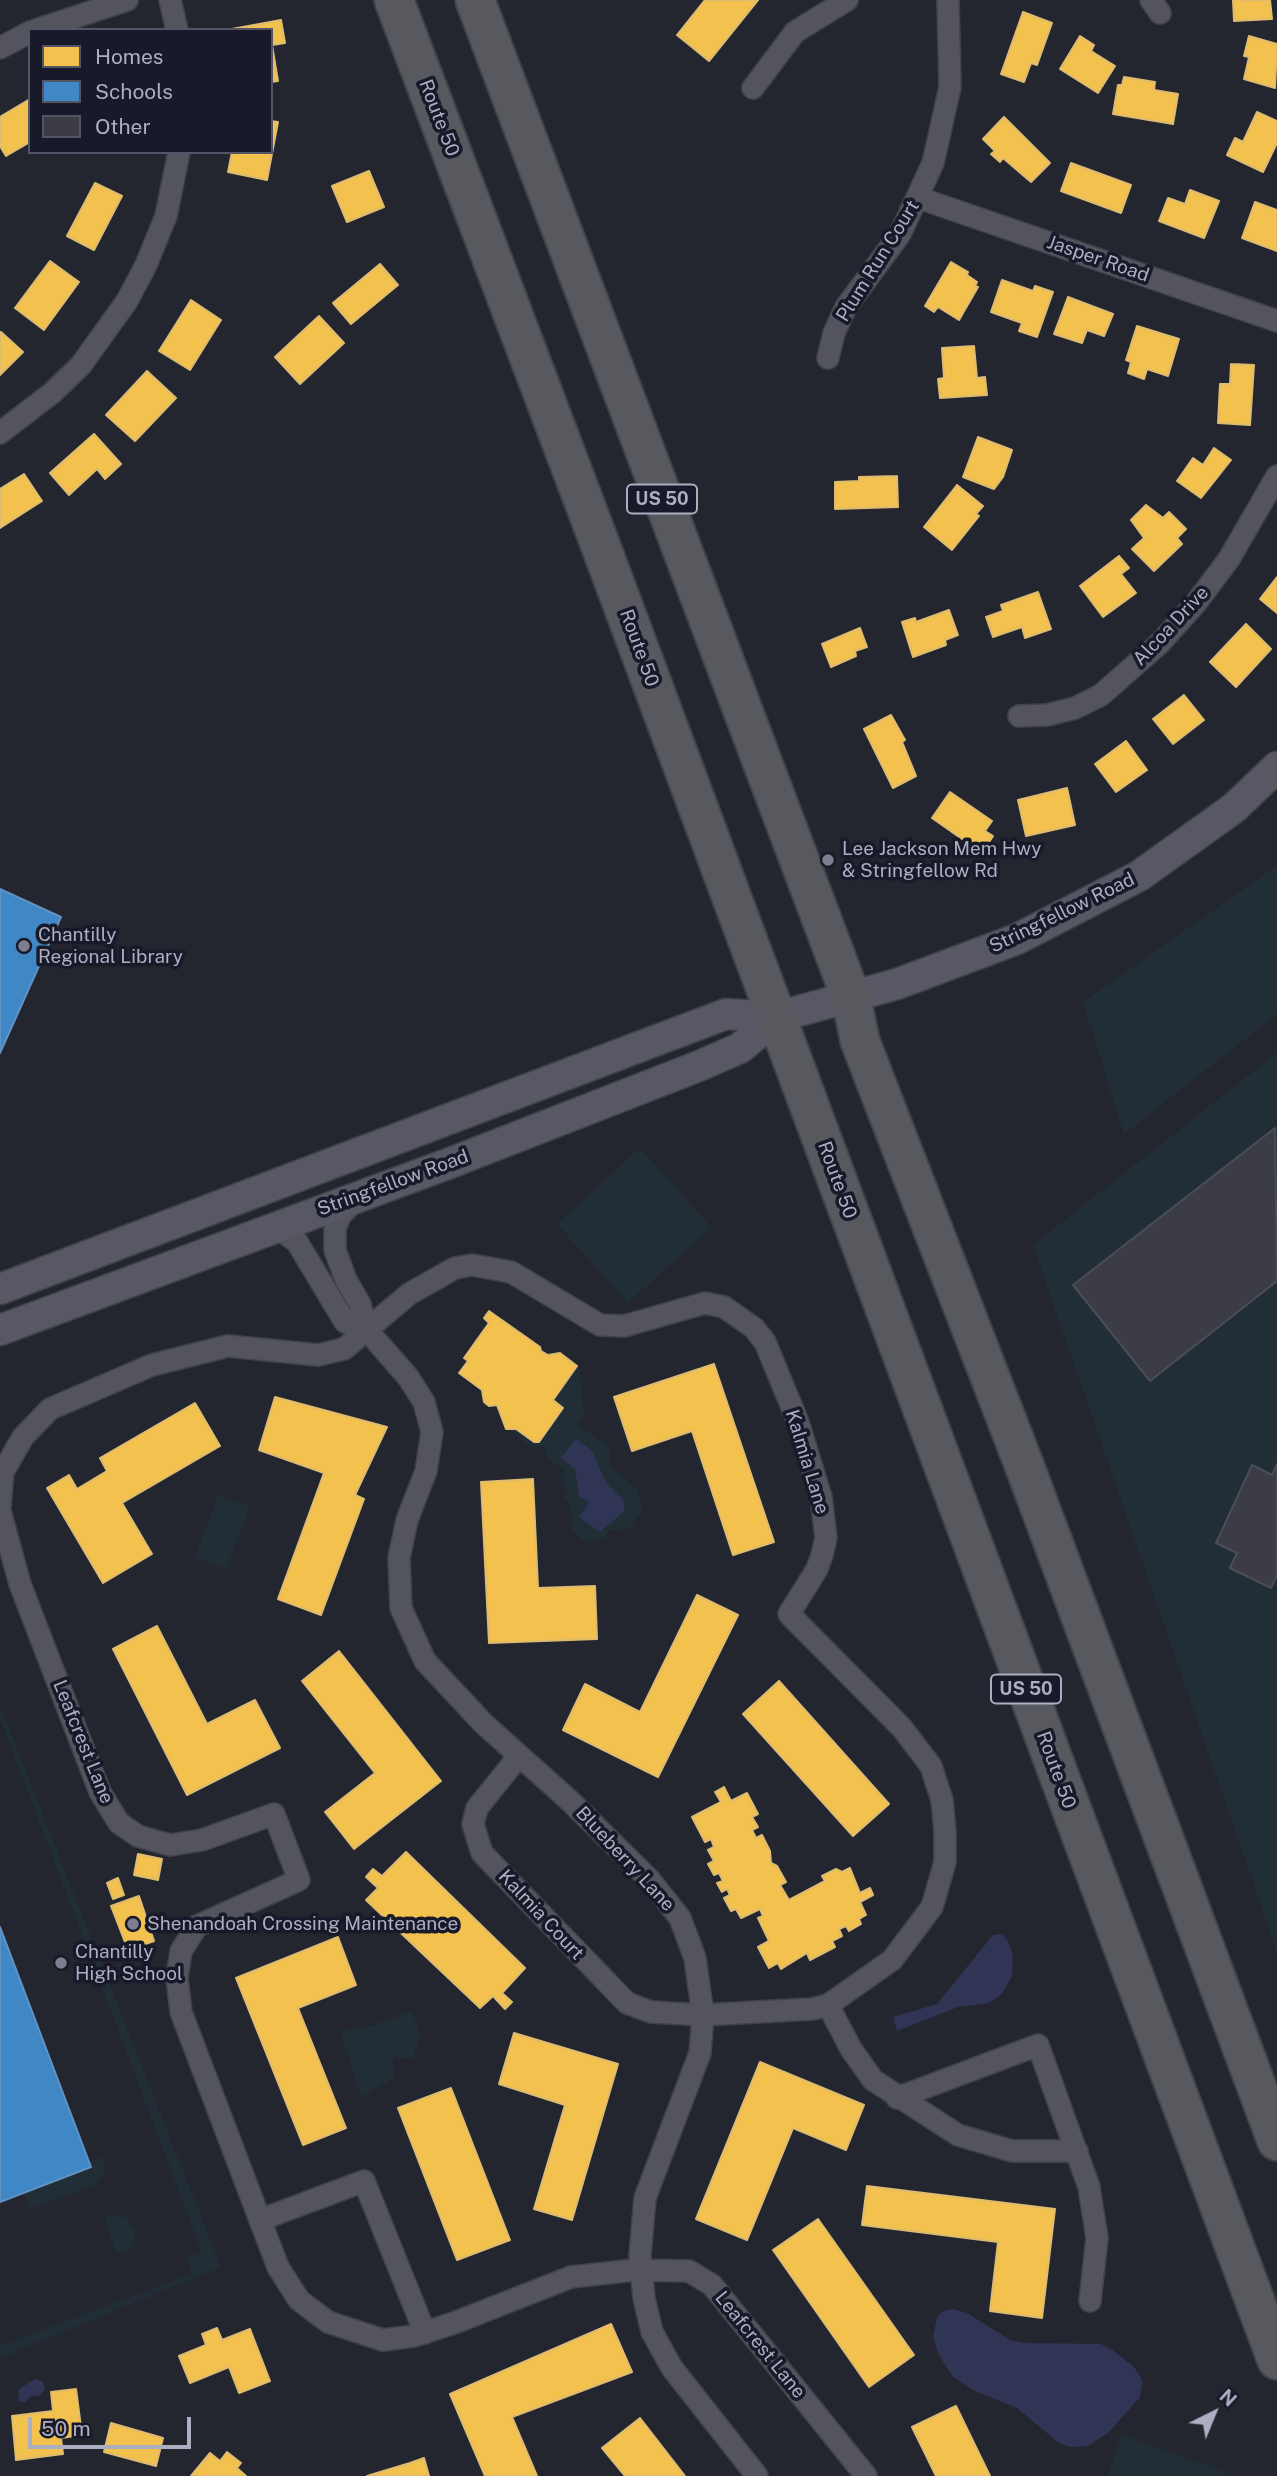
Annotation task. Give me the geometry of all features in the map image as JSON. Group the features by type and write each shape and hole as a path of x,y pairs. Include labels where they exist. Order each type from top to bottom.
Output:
{"highway":[{"name":"Route 50","path":"394,0 1277,2360"},
{"name":"US 50","path":"475,0 851,997 860,1041 1023,1462 1277,2141"}],"main road":[{"name":"Stringfellow Road","path":"0,1289 726,1014 776,1017 897,984 1017,939 1096,900 1186,844 1234,808 1277,767"},
{"name":"Stringfellow Road","path":"0,1330 373,1189 439,1167 699,1066 740,1048 776,1017"}],"street":[{"path":"42,28 127,0"},
{"path":"170,0 177,28"},
{"path":"753,89 795,32 847,0"},
{"name":"Plum Run Court","path":"828,358 834,333 846,307 900,234 919,198 942,133 950,88 948,0"},
{"path":"0,48 28,33"},
{"path":"0,433 52,393 80,365 127,301 146,265 166,216 179,154"},
{"name":"Jasper Road","path":"919,198 1277,321"},
{"name":"Alcoa Drive","path":"1019,716 1047,715 1075,708 1101,695 1160,643 1196,603 1229,559 1277,476"},
{"name":"Blueberry Lane","path":"366,1329 366,1317 345,1280 334,1244 340,1216 348,1206 373,1189"},
{"name":"Blueberry Lane","path":"255,1234 283,1232 297,1242 345,1322 366,1329 408,1377 424,1402 432,1432 426,1471 407,1520 400,1558 401,1608 425,1661 519,1756 649,1879 680,1918 695,1958 703,2015 700,2053 645,2198 640,2233 642,2270 652,2332 672,2368 757,2476"},
{"name":"Kalmia Lane","path":"366,1329 432,1280 455,1268 472,1265 491,1267 521,1277 600,1325 624,1326 705,1303 724,1307 738,1316 754,1328 765,1342 802,1435 825,1518 825,1538 817,1569 789,1614 902,1728 931,1766 942,1800 945,1832 941,1884 932,1906 911,1939 875,1975 828,2006 703,2015"},
{"name":"Leafcrest Lane","path":"366,1329 344,1349 318,1355 228,1346 165,1362 50,1409 23,1437 3,1472 0,1508 20,1584 100,1791 118,1823 138,1836 170,1845 202,1840 274,1814 299,1880 197,1926 180,1951 177,1978 181,2012 278,2267 299,2300 328,2322 383,2340 425,2333 571,2277 642,2270 689,2271 712,2285 866,2476"},
{"name":"Kalmia Court","path":"519,1756 477,1808 472,1824 482,1853 627,2003 650,2012 703,2015"},
{"path":"828,2006 851,2049 873,2080 958,2136 1012,2151 1077,2151"},
{"path":"897,2098 1038,2045 1089,2187 1097,2238 1090,2301"},
{"path":"260,2220 364,2181 425,2333"}],"shaded area":[{"path":"1277,866 1277,1014 1124,1134 1083,1002"},
{"path":"1277,1053 1277,1952 1033,1245"},
{"path":"640,1148 711,1227 628,1303 557,1224"},
{"path":"576,1367 580,1370 584,1414 577,1424 610,1448 609,1467 638,1489 642,1511 630,1528 609,1531 604,1538 586,1542 573,1532 570,1502 563,1498 567,1492 561,1487 565,1480 560,1476 564,1469 546,1457 545,1445 530,1447 510,1430 516,1429 533,1442 539,1442 563,1408 553,1400"},
{"path":"218,1495 250,1507 226,1569 195,1557"},
{"path":"0,1706 221,2267 0,2358 0,2346 191,2274 187,2258 202,2252 0,1718"},
{"path":"412,2011 420,2033 413,2059 393,2057 393,2079 361,2097 340,2030 372,2026"},
{"path":"102,2157 106,2168 96,2185 30,2209 24,2194 92,2168 90,2162"},
{"path":"107,2217 126,2217 136,2233 132,2246 123,2253 116,2251 105,2222"},
{"path":"1122,2435 1226,2472 1225,2476 1108,2476"}],"water":[{"path":"576,1438 593,1452 606,1483 625,1502 624,1511 600,1532 579,1517 589,1503 579,1496 575,1469 561,1458"},
{"path":"1002,1934 1008,1941 1013,1956 1012,1976 1002,1994 989,2003 958,2007 897,2031 893,2017 937,2004 993,1935"},
{"path":"953,2309 967,2313 1010,2340 1025,2343 1101,2344 1134,2367 1143,2381 1140,2397 1109,2432 1088,2446 1071,2447 1059,2443 1017,2408 975,2391 953,2377 939,2355 933,2337 937,2317 943,2311"},
{"path":"35,2379 43,2382 45,2390 38,2396 31,2396 25,2403 18,2401 19,2389"}],"building: Homes":[{"path":"705,0 758,0 709,61 677,35"},
{"path":"1233,0 1270,0 1272,19 1234,21"},
{"path":"1023,12 1052,23 1037,65 1031,63 1024,82 1001,74"},
{"path":"281,20 285,43 273,45 273,28 237,28"},
{"path":"1080,36 1094,45 1091,51 1115,66 1098,93 1060,69"},
{"path":"1249,36 1277,44 1275,88 1244,79 1249,57 1244,56"},
{"path":"273,51 278,81 273,82"},
{"path":"1124,77 1155,82 1154,90 1178,94 1173,124 1113,114 1118,85 1122,85"},
{"path":"28,100 28,143 6,156 0,146 0,117"},
{"path":"1257,112 1277,121 1277,143 1263,172 1227,155 1235,138 1243,142"},
{"path":"1004,117 1050,163 1031,182 1003,158 1000,162 991,154 995,151 983,139"},
{"path":"273,121 278,122 273,148"},
{"path":"232,154 272,154 267,180 228,172"},
{"path":"1071,163 1131,185 1121,213 1061,191"},
{"path":"369,171 384,207 347,222 332,186"},
{"path":"95,183 122,196 94,250 67,236"},
{"path":"1190,190 1219,201 1204,238 1159,221 1168,198 1185,204"},
{"path":"1255,202 1277,210 1277,251 1242,238"},
{"path":"50,261 79,282 44,330 15,308"},
{"path":"951,262 968,272 967,275 977,282 975,286 978,287 959,320 938,307 934,312 925,306"},
{"path":"380,264 398,285 351,324 333,303"},
{"path":"1002,280 1033,291 1035,286 1053,292 1037,337 1019,331 1022,323 991,312"},
{"path":"1068,297 1113,314 1104,336 1087,330 1082,343 1054,334"},
{"path":"191,300 221,320 190,370 159,351"},
{"path":"319,316 344,343 300,384 275,357"},
{"path":"1137,326 1179,339 1168,376 1147,369 1144,379 1128,373 1131,362 1126,360"},
{"path":"0,333 23,352 0,375"},
{"path":"974,346 977,378 985,377 987,395 940,398 938,379 944,378 942,348"},
{"path":"1231,364 1254,365 1250,425 1218,423 1220,384 1230,384"},
{"path":"147,371 176,398 135,441 106,415"},
{"path":"94,434 121,464 105,479 97,469 69,495 50,473"},
{"path":"978,437 1012,450 1003,477 994,489 963,477"},
{"path":"1214,448 1231,460 1201,498 1177,481 1193,458 1203,465"},
{"path":"24,474 42,501 0,528 0,489"},
{"path":"897,476 898,507 835,509 835,482 859,481 859,477"},
{"path":"957,485 983,506 976,514 979,516 952,550 924,527"},
{"path":"1146,505 1163,518 1169,512 1186,529 1177,538 1182,544 1154,571 1132,549 1144,538 1131,520"},
{"path":"1119,556 1129,568 1121,574 1136,593 1103,617 1080,586"},
{"path":"1277,577 1277,613 1260,599"},
{"path":"1038,592 1051,629 1025,638 1022,627 993,637 986,617 1003,611 1001,605"},
{"path":"949,610 958,635 945,640 946,645 913,657 902,622 915,618 916,622"},
{"path":"1246,624 1271,649 1236,687 1210,662"},
{"path":"860,628 867,647 855,651 856,656 831,667 822,644"},
{"path":"1184,695 1204,720 1173,744 1153,719"},
{"path":"891,715 905,740 902,742 916,776 893,788 864,729"},
{"path":"1126,741 1147,770 1116,792 1095,764"},
{"path":"1067,788 1075,825 1026,836 1018,800"},
{"path":"950,792 992,821 985,831 993,836 982,853 932,818"},
{"path":"489,1311 540,1347 541,1351 548,1355 560,1353 577,1366 553,1400 563,1408 539,1442 534,1442 516,1429 506,1429 497,1405 489,1406 484,1402 482,1390 459,1373 468,1361 464,1358 489,1323 484,1318"},
{"path":"714,1364 774,1542 733,1555 692,1431 632,1451 614,1397"},
{"path":"275,1397 387,1427 355,1495 364,1499 321,1615 278,1599 324,1473 259,1450"},
{"path":"195,1403 220,1446 122,1503 152,1554 103,1583 47,1488 69,1475 77,1489 107,1471 100,1458"},
{"path":"533,1479 538,1588 595,1586 597,1639 489,1643 481,1482"},
{"path":"697,1595 738,1615 658,1777 563,1730 585,1684 640,1712"},
{"path":"157,1626 207,1724 255,1700 280,1748 187,1795 113,1649"},
{"path":"339,1651 441,1781 354,1849 325,1812 375,1773 302,1681"},
{"path":"779,1681 889,1804 853,1836 743,1714"},
{"path":"724,1787 731,1801 747,1793 758,1814 752,1817 758,1827 752,1830 756,1838 762,1835 770,1851 771,1863 777,1866 786,1882 780,1885 789,1900 825,1881 822,1876 836,1869 842,1872 850,1868 860,1893 870,1888 873,1895 860,1902 866,1915 859,1919 861,1924 849,1931 846,1926 839,1929 842,1936 832,1941 835,1947 810,1960 807,1953 781,1969 778,1963 769,1968 758,1947 769,1941 758,1918 763,1916 760,1909 741,1918 736,1909 731,1911 724,1898 730,1895 727,1889 722,1892 717,1883 723,1881 719,1873 714,1875 708,1864 714,1861 708,1850 714,1847 711,1839 705,1842 692,1817 721,1802 715,1792"},
{"path":"406,1852 525,1968 502,1993 512,2002 505,2009 493,1996 480,2008 366,1900 378,1888 366,1877 373,1869 382,1876"},
{"path":"138,1854 162,1859 158,1880 134,1875"},
{"path":"118,1878 124,1895 113,1899 107,1883"},
{"name":"Shenandoah Crossing Maintenance","path":"139,1896 154,1941 128,1950 111,1906"},
{"path":"338,1937 356,1985 298,2008 346,2128 303,2145 236,1978"},
{"path":"514,2033 618,2064 572,2220 534,2209 565,2105 499,2084"},
{"path":"760,2062 864,2105 846,2150 793,2128 747,2240 696,2219"},
{"path":"451,2088 510,2240 457,2260 398,2108"},
{"path":"867,2186 1055,2209 1042,2318 990,2311 998,2242 862,2225"},
{"path":"818,2219 914,2355 869,2387 773,2250"},
{"path":"611,2324 632,2372 512,2417 537,2476 485,2476 450,2394"},
{"path":"217,2328 222,2340 250,2329 270,2381 239,2393 229,2367 190,2383 179,2356 206,2345 202,2334"},
{"path":"76,2389 82,2435 61,2438 63,2454 16,2460 12,2416 53,2411 51,2392"},
{"path":"956,2406 990,2476 936,2476 912,2427"},
{"path":"640,2418 685,2476 625,2476 602,2448"},
{"path":"111,2423 163,2438 156,2466 104,2452"},
{"path":"227,2452 241,2463 237,2468 246,2476 191,2476 210,2453 220,2461"},
{"path":"424,2458 429,2476 367,2476 410,2463"}],"building: Schools":[{"name":"Chantilly Regional Library","path":"0,889 61,917 0,1053"},
{"path":"0,1927 91,2167 0,2202"}],"building: Other":[{"path":"1275,1128 1277,1281 1150,1381 1073,1285"},
{"path":"1277,1464 1277,1575 1271,1588 1230,1568 1237,1553 1216,1543 1252,1465 1272,1475"}],"place":[{"name":"Lee Jackson Mem Hwy & Stringfellow Rd","path":"828,860"},
{"name":"Chantilly Regional Library","path":"24,946"},
{"name":"Shenandoah Crossing Maintenance","path":"133,1924"},
{"name":"Chantilly High School","path":"61,1963"}]}
